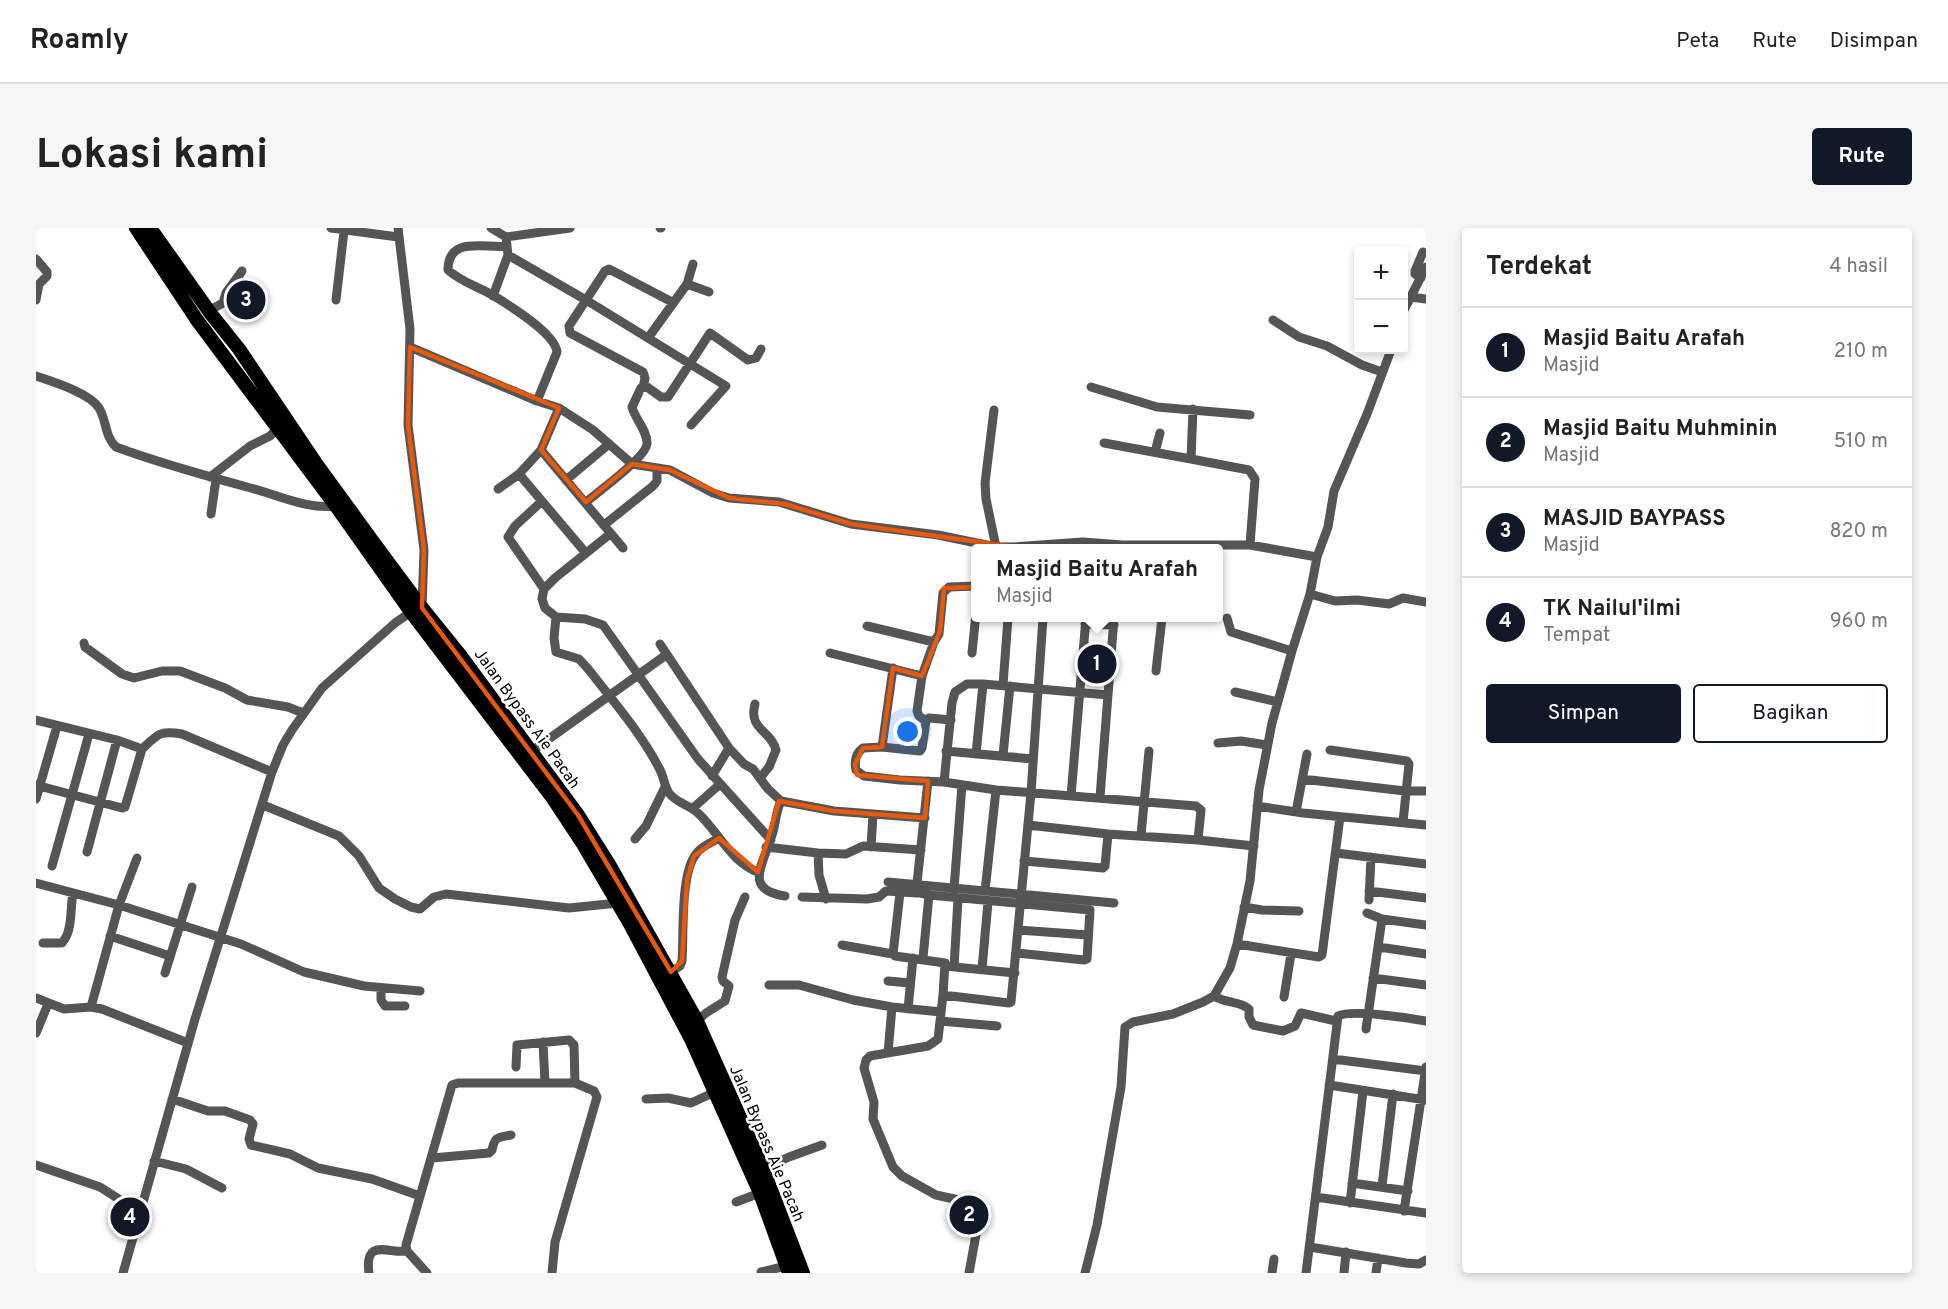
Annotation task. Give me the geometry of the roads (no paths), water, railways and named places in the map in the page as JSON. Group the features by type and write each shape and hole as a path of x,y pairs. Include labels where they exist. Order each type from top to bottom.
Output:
{"highway":[{"path":"136,228 197,320 417,610 552,797 618,903 676,1008 760,1193 788,1269"},
{"name":"Jalan Bypass Aie Pacah","path":"150,228 211,314 239,349 417,610 460,655 584,824 671,972 697,1021 764,1169 803,1273"},
{"path":"687,1031 697,1021"}],"street":[{"path":"123,1273 188,1043 272,772 283,745 322,688 395,622 417,610 424,550 408,425 410,329 398,232 344,231 331,228"},
{"path":"491,228 507,246 586,300 726,386 691,425"},
{"path":"537,401 557,352 557,346 540,328 493,296 451,273 448,270 448,264 455,252 465,245 507,246 570,228"},
{"path":"336,300 344,231"},
{"path":"493,296 507,246"},
{"path":"1421,278 1414,271 1423,252"},
{"path":"36,259 47,272 39,284 36,300"},
{"path":"648,338 687,284 693,264"},
{"path":"1408,301 1426,267"},
{"path":"586,502 632,464 648,445 632,407 643,387 645,378 643,372 570,333 569,326 609,268 672,302"},
{"path":"211,314 210,310 223,303 226,293 242,272"},
{"path":"687,284 709,292"},
{"path":"1410,297 1426,299"},
{"path":"1273,320 1299,337 1327,346 1362,365 1382,372"},
{"path":"643,387 647,387 661,397 668,398 710,333 748,360 756,358 761,349"},
{"path":"410,347 537,401 560,408 632,464 670,470 713,493 729,498 779,502 851,524 980,544"},
{"path":"1085,1273 1097,1225 1121,1087 1125,1027 1133,1022 1183,1011 1214,996 1228,974 1238,944 1252,871 1257,806 1267,745 1278,702 1310,594 1317,557 1328,527 1334,491 1389,354"},
{"path":"36,376 92,399 100,409 109,441 116,447 213,478 313,506 324,508 336,506"},
{"path":"1091,387 1147,405 1250,415"},
{"path":"498,489 519,474 541,450 560,408"},
{"path":"994,410 985,483 995,544"},
{"path":"1191,459 1192,410"},
{"path":"211,514 213,478 250,446 270,436 278,428"},
{"path":"1155,452 1160,433"},
{"path":"1104,443 1249,470 1255,479 1250,545"},
{"path":"566,480 609,444"},
{"path":"541,450 622,548"},
{"path":"604,525 653,486 657,481 657,468"},
{"path":"519,474 585,552"},
{"path":"541,502 515,526 508,537 544,589"},
{"path":"610,534 585,552 544,589 542,599 545,608 556,617 585,619 603,625 693,753 769,844 818,853 846,854 859,847 921,850"},
{"path":"1060,544 1083,542 1109,544"},
{"path":"1223,545 1250,545 1317,557"},
{"path":"926,721 916,711 922,676 940,631 943,593 957,586 971,586"},
{"path":"1310,594 1335,601 1357,600 1394,604 1401,598 1426,602"},
{"path":"556,617 555,650 579,659 609,695 659,768 665,787 671,796 693,808 744,864 758,872"},
{"path":"1227,618 1231,632 1292,651"},
{"path":"972,653 974,622"},
{"path":"1003,755 1008,622"},
{"path":"943,995 1010,1003 1015,973 1031,793 1043,622"},
{"path":"1071,796 1086,622"},
{"path":"1100,797 1114,622"},
{"path":"1156,671 1162,622"},
{"path":"867,626 934,642"},
{"path":"84,643 86,647 122,674 134,678 162,671 180,671 225,687 247,700 288,707 303,714"},
{"path":"660,644 729,748 744,764 753,769 781,801 834,811 925,818"},
{"path":"830,652 922,676"},
{"path":"532,751 666,655"},
{"path":"882,747 893,668"},
{"path":"944,782 955,692 967,684 1108,694"},
{"path":"976,754 983,684"},
{"path":"1235,692 1278,702"},
{"path":"755,704 754,721 774,744 776,750 769,767 760,778"},
{"path":"951,720 929,718 926,721 920,751 868,746 860,750 855,764 856,770 860,774 900,780 944,782 996,790 1198,807 1201,813 1198,840"},
{"path":"36,720 117,740 142,749"},
{"path":"36,799 38,785 57,726"},
{"path":"38,785 100,803 125,807 142,749 159,733 168,731 182,734 272,772"},
{"path":"52,866 89,734"},
{"path":"87,852 117,740"},
{"path":"1218,743 1241,741 1267,745"},
{"path":"712,776 729,748"},
{"path":"1330,750 1407,761 1409,764 1403,822"},
{"path":"946,751 1033,759"},
{"path":"1142,836 1149,751"},
{"path":"1296,812 1307,754"},
{"path":"1302,778 1405,791 1426,791"},
{"path":"917,889 928,781"},
{"path":"693,808 719,785"},
{"path":"954,889 962,785"},
{"path":"635,839 646,826 665,787"},
{"path":"985,891 996,790"},
{"path":"781,801 769,844 758,872 760,884 764,888 777,895 785,896"},
{"path":"263,805 339,836 359,856 379,888 411,907 420,909 434,897 446,894 569,908 618,903"},
{"path":"1257,806 1426,825"},
{"path":"871,847 873,814"},
{"path":"1238,944 1291,954 1318,957 1322,955 1340,817"},
{"path":"1028,825 1254,846"},
{"path":"1024,861 1103,868 1108,834"},
{"path":"671,972 680,966 682,961 687,880 691,862 699,850 719,838"},
{"path":"818,853 819,875 826,899"},
{"path":"1336,853 1426,864"},
{"path":"1371,857 1369,896 1426,898"},
{"path":"91,1007 119,905 136,858"},
{"path":"888,882 917,889 929,896 988,902 1021,900 1114,903"},
{"path":"36,884 119,905 248,946 304,972 381,989 420,991"},
{"path":"165,973 192,887"},
{"path":"802,897 867,899 879,897 886,891 900,893 917,889 954,889 985,891 1021,900 1090,910 1087,958 1084,960 1017,952"},
{"path":"43,943 62,943 65,940 69,930 73,893"},
{"path":"893,954 900,893"},
{"path":"908,1009 910,983 918,958 929,896"},
{"path":"697,1021 705,1013 725,1001 729,986 722,977 735,920 745,897"},
{"path":"958,899 938,1039 928,1046 870,1056 866,1060 866,1076 873,1102 873,1119 893,1167 902,1176 936,1195 977,1204 981,1208 969,1273"},
{"path":"982,969 988,902"},
{"path":"1244,907 1299,911"},
{"path":"1367,914 1382,919 1426,925"},
{"path":"1366,1029 1382,919"},
{"path":"1018,930 1088,935"},
{"path":"110,936 170,956"},
{"path":"842,945 895,956 943,962 949,966 1015,973"},
{"path":"1379,947 1426,954"},
{"path":"1284,997 1291,954"},
{"path":"1374,978 1426,985"},
{"path":"888,981 910,983"},
{"path":"769,985 798,985 853,1000 997,1026"},
{"path":"381,989 381,1000 385,1006 405,1006"},
{"path":"1214,996 1217,999 1245,1005 1249,1009 1249,1017 1253,1024 1283,1031 1295,1026 1301,1013 1336,1021"},
{"path":"36,998 64,1009 91,1007 102,1009 188,1043"},
{"path":"36,1032 48,1004"},
{"path":"888,1053 892,1007"},
{"path":"1306,1273 1338,1016 1343,1013 1368,1014 1426,1021"},
{"path":"516,1067 516,1045 569,1040 573,1043 575,1083"},
{"path":"543,1042 545,1083"},
{"path":"1333,1059 1426,1069 1424,1100 1404,1211"},
{"path":"427,1273 407,1251 406,1245 452,1085 458,1083 575,1083 594,1091 597,1096 555,1242 552,1273"},
{"path":"1329,1085 1424,1100"},
{"path":"1350,1203 1363,1091"},
{"path":"646,1099 668,1098 691,1102 716,1092"},
{"path":"1382,1186 1393,1094"},
{"path":"172,1099 208,1111 225,1111 250,1120 253,1124 249,1139 251,1145 290,1154 318,1168 372,1179 420,1196"},
{"path":"432,1158 489,1153 496,1138 511,1135"},
{"path":"764,1169 789,1156 822,1145"},
{"path":"154,1161 186,1169 222,1188"},
{"path":"36,1165 100,1188 139,1212"},
{"path":"1352,1183 1408,1191"},
{"path":"736,1202 760,1193"},
{"path":"1316,1197 1404,1211 1426,1212"},
{"path":"1310,1247 1406,1263 1425,1262"},
{"path":"369,1273 369,1262 376,1250 382,1248 399,1252 407,1251"},
{"path":"1344,1273 1346,1252"},
{"path":"1376,1273 1378,1258"},
{"path":"1272,1273 1274,1259"},
{"path":"1404,1273 1406,1263"},
{"path":"761,1272 788,1269"}],"place":[{"name":"MASJID BAYPASS","path":"246,300"},
{"name":"Masjid Baitu Arafah","path":"1097,664"},
{"name":"Masjid Baitu Muhminin","path":"969,1215"},
{"name":"TK Nailul'ilmi","path":"130,1217"}]}
